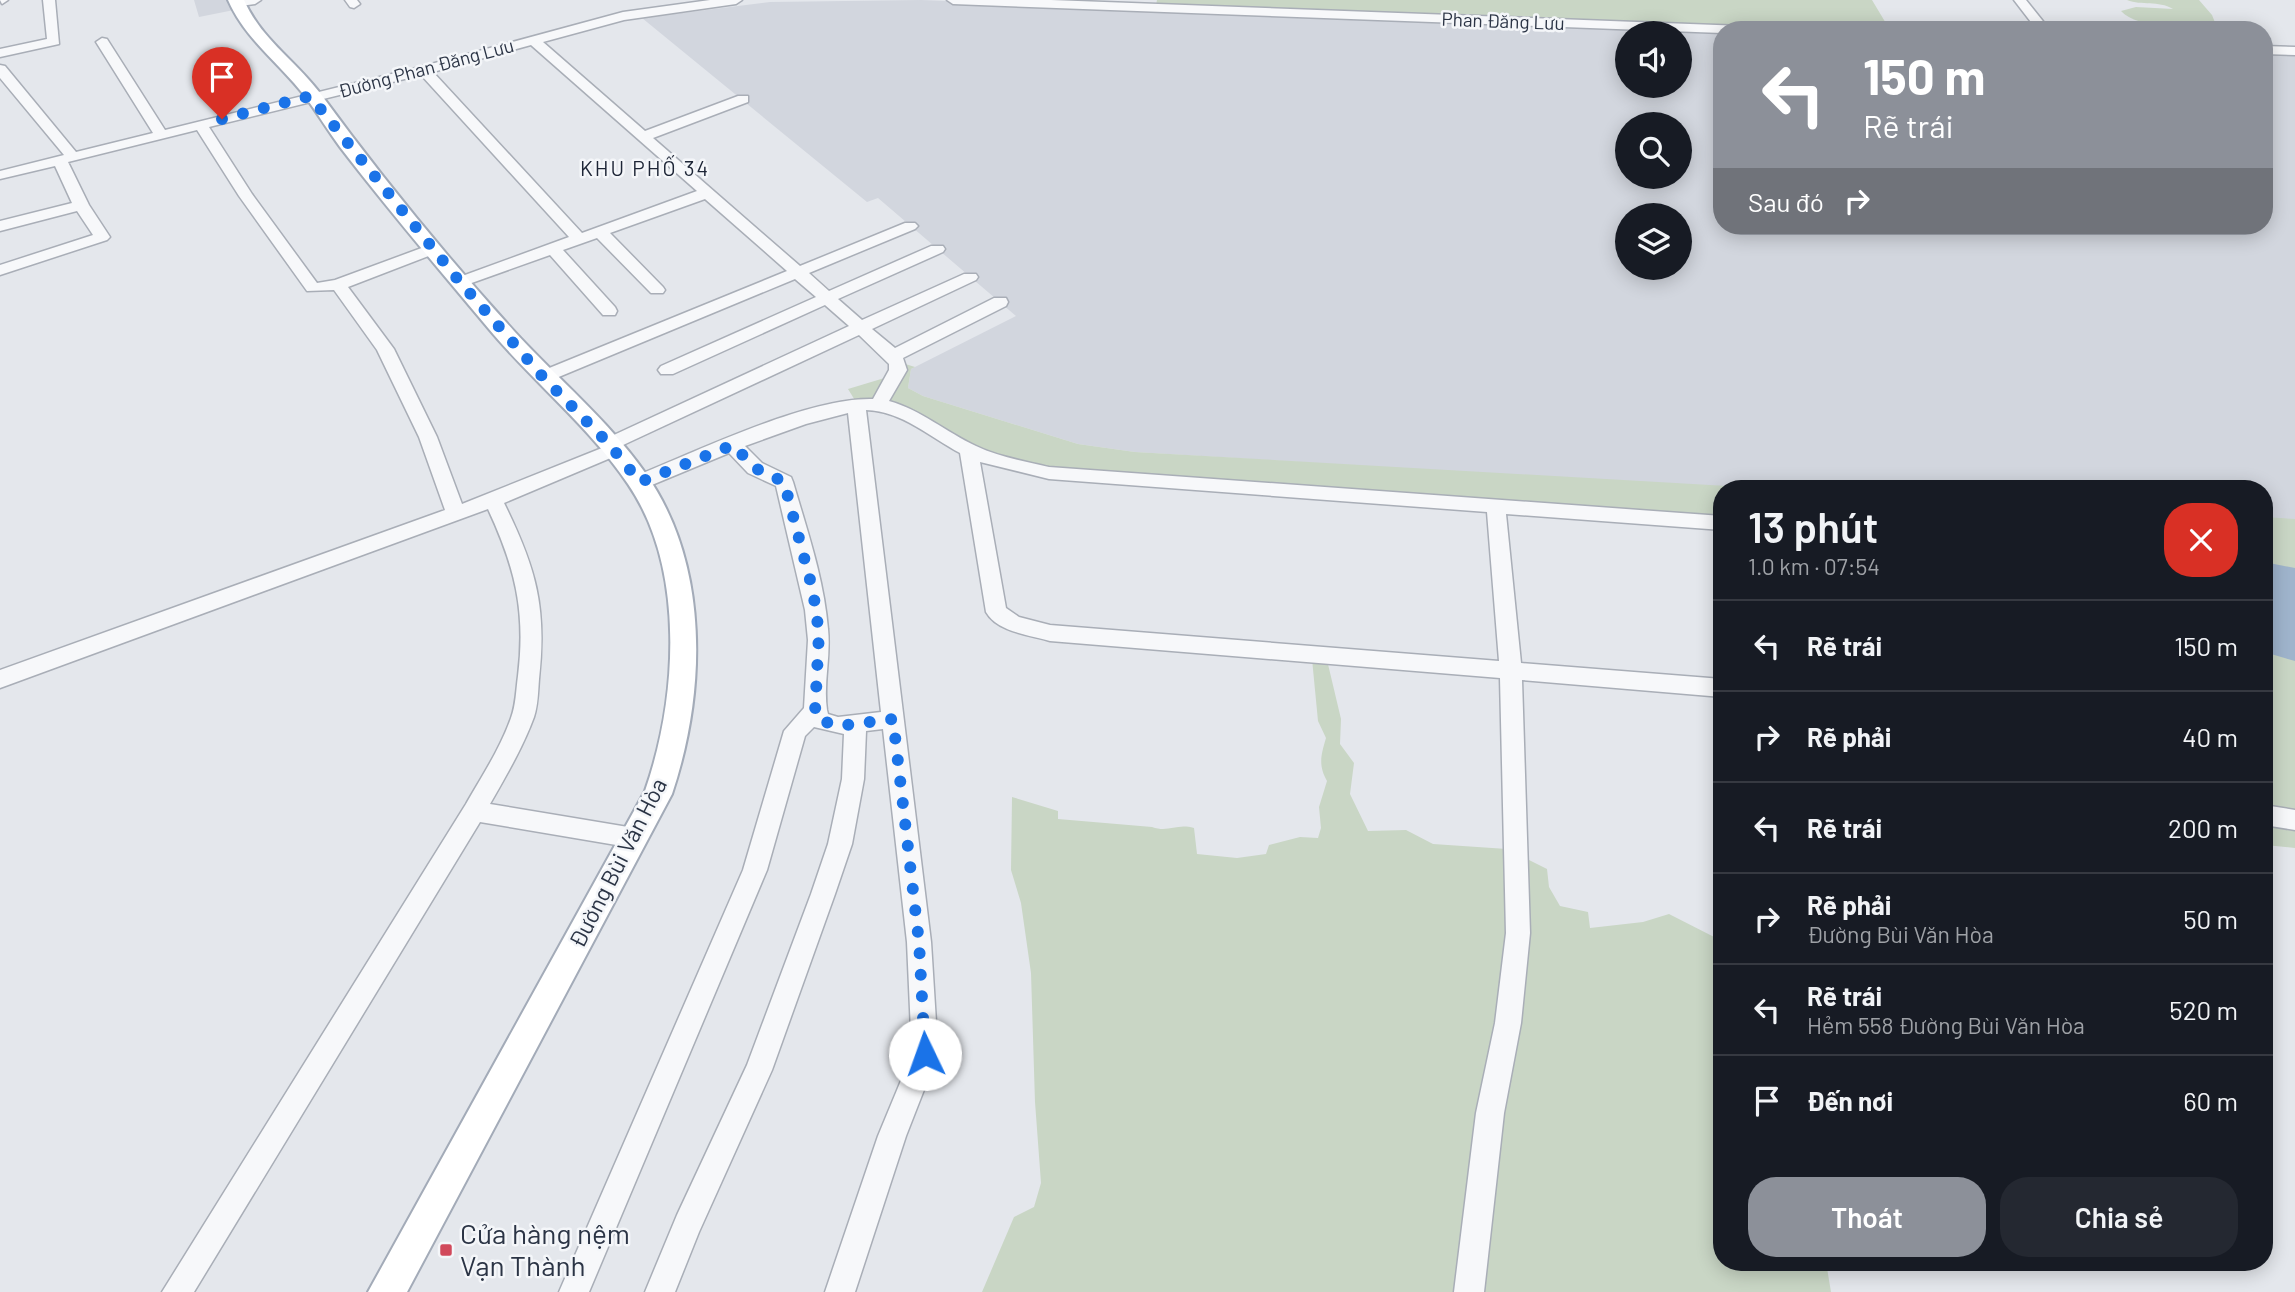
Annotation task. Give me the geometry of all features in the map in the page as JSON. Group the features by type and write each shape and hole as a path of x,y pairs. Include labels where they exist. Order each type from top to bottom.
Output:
{"main road":[{"name":"Đường Bùi Văn Hòa","path":"236,2 243,16 308,90 310,96 460,282 640,482 654,507 672,553 682,637 682,673 673,749 658,794 387,1292"}],"street":[{"path":"0,53 54,41 49,0"},
{"path":"236,2 255,0"},
{"name":"Đường Phan Đăng Lưu","path":"310,96 424,70 659,8 708,0"},
{"name":"Đường Phan Đăng Lưu","path":"310,96 338,86 617,13 736,0"},
{"path":"953,0 1052,2"},
{"path":"1020,0 1052,2"},
{"path":"2020,0 2037,21"},
{"name":"Phan Đăng Lưu","path":"1052,2 1713,29"},
{"path":"533,40 598,99 646,136 893,356 898,370 868,404 893,719 919,942 925,1054 892,1136 840,1292"},
{"path":"102,42 161,134"},
{"path":"2273,50 2295,51"},
{"path":"0,69 66,158 81,205 102,237 0,270"},
{"path":"424,70 579,239"},
{"path":"1,171 66,158 310,96"},
{"path":"646,136 743,99"},
{"path":"200,124 307,283 313,288 338,285 433,248"},
{"path":"460,282 709,192"},
{"path":"0,226 81,205"},
{"path":"543,377 910,226"},
{"path":"599,231 657,290"},
{"path":"552,248 609,311"},
{"path":"667,370 937,249"},
{"path":"0,679 493,500 970,277"},
{"path":"338,285 385,349 428,437 456,514"},
{"path":"893,356 1000,302"},
{"path":"640,482 809,416 868,404 897,410 969,450 995,460 1049,472 1713,522"},
{"path":"733,445 755,468 784,482 813,591 819,633 815,712 819,720 838,726 893,719"},
{"path":"969,450 996,612 1013,623 1050,632 1713,687"},
{"path":"177,1292 474,811 504,758 524,714 533,625 529,587 520,555 493,500"},
{"path":"1469,1292 1490,1113 1508,1023 1518,933 1511,672 1496,507"},
{"path":"574,1292 755,870 795,731 815,712"},
{"path":"660,1292 687,1225 759,1070 823,894 840,844 853,779 855,723"},
{"path":"474,811 634,838"},
{"path":"2273,816 2295,820"}],"shaded area":[{"path":"194,0 230,0 234,10 199,17"},
{"path":"921,0 1615,27 1615,98 1692,98 1692,30 1713,31 1713,235 2273,235 2273,52 2295,53 2295,520 2273,519 2273,480 1713,480 1713,487 1135,452 1078,444 923,396 908,388 911,369 1016,316 878,198 867,202 642,18 770,2"}],"green space":[{"path":"1157,0 1872,0 1885,21 1713,21 1713,26 1692,26 1692,21 1615,23 1156,5"},
{"path":"2127,0 2199,0 2214,21 2138,21 2121,11 2136,7 2173,9"},
{"path":"902,363 915,367 911,369 908,388 923,396 1078,444 1135,452 1713,485 1713,518 1049,469 997,457 901,407 856,402 848,389 901,373"},
{"path":"2273,518 2295,519 2295,848 2273,846"},
{"path":"1312,659 1327,660 1341,719 1340,744 1354,763 1350,794 1368,831 1406,830 1433,844 1507,849 1547,869 1549,887 1560,906 1588,912 1590,928 1643,922 1669,914 1713,936 1713,1271 1828,1271 1831,1292 982,1292 1014,1217 1034,1207 1041,1183 1035,1102 1031,973 1021,903 1011,870 1012,797 1058,811 1058,819 1163,829 1194,828 1197,854 1237,858 1266,854 1269,845 1300,837 1318,838 1321,828 1319,807 1327,781 1321,760 1326,738 1318,721"}],"water":[{"path":"2273,564 2295,568 2295,661 2273,655"}],"place":[{"name":"Cửa hàng nệm Vạn Thành","path":"446,1250"}],"district":[{"name":"KHU PHỐ 34","path":"645,169"}],"route":[{"path":"222,119 310,96 460,282 543,377 609,444 640,482 733,445 755,468 784,482 813,591 819,633 815,712 819,720 838,726 893,719 919,942 925,1054"}]}
